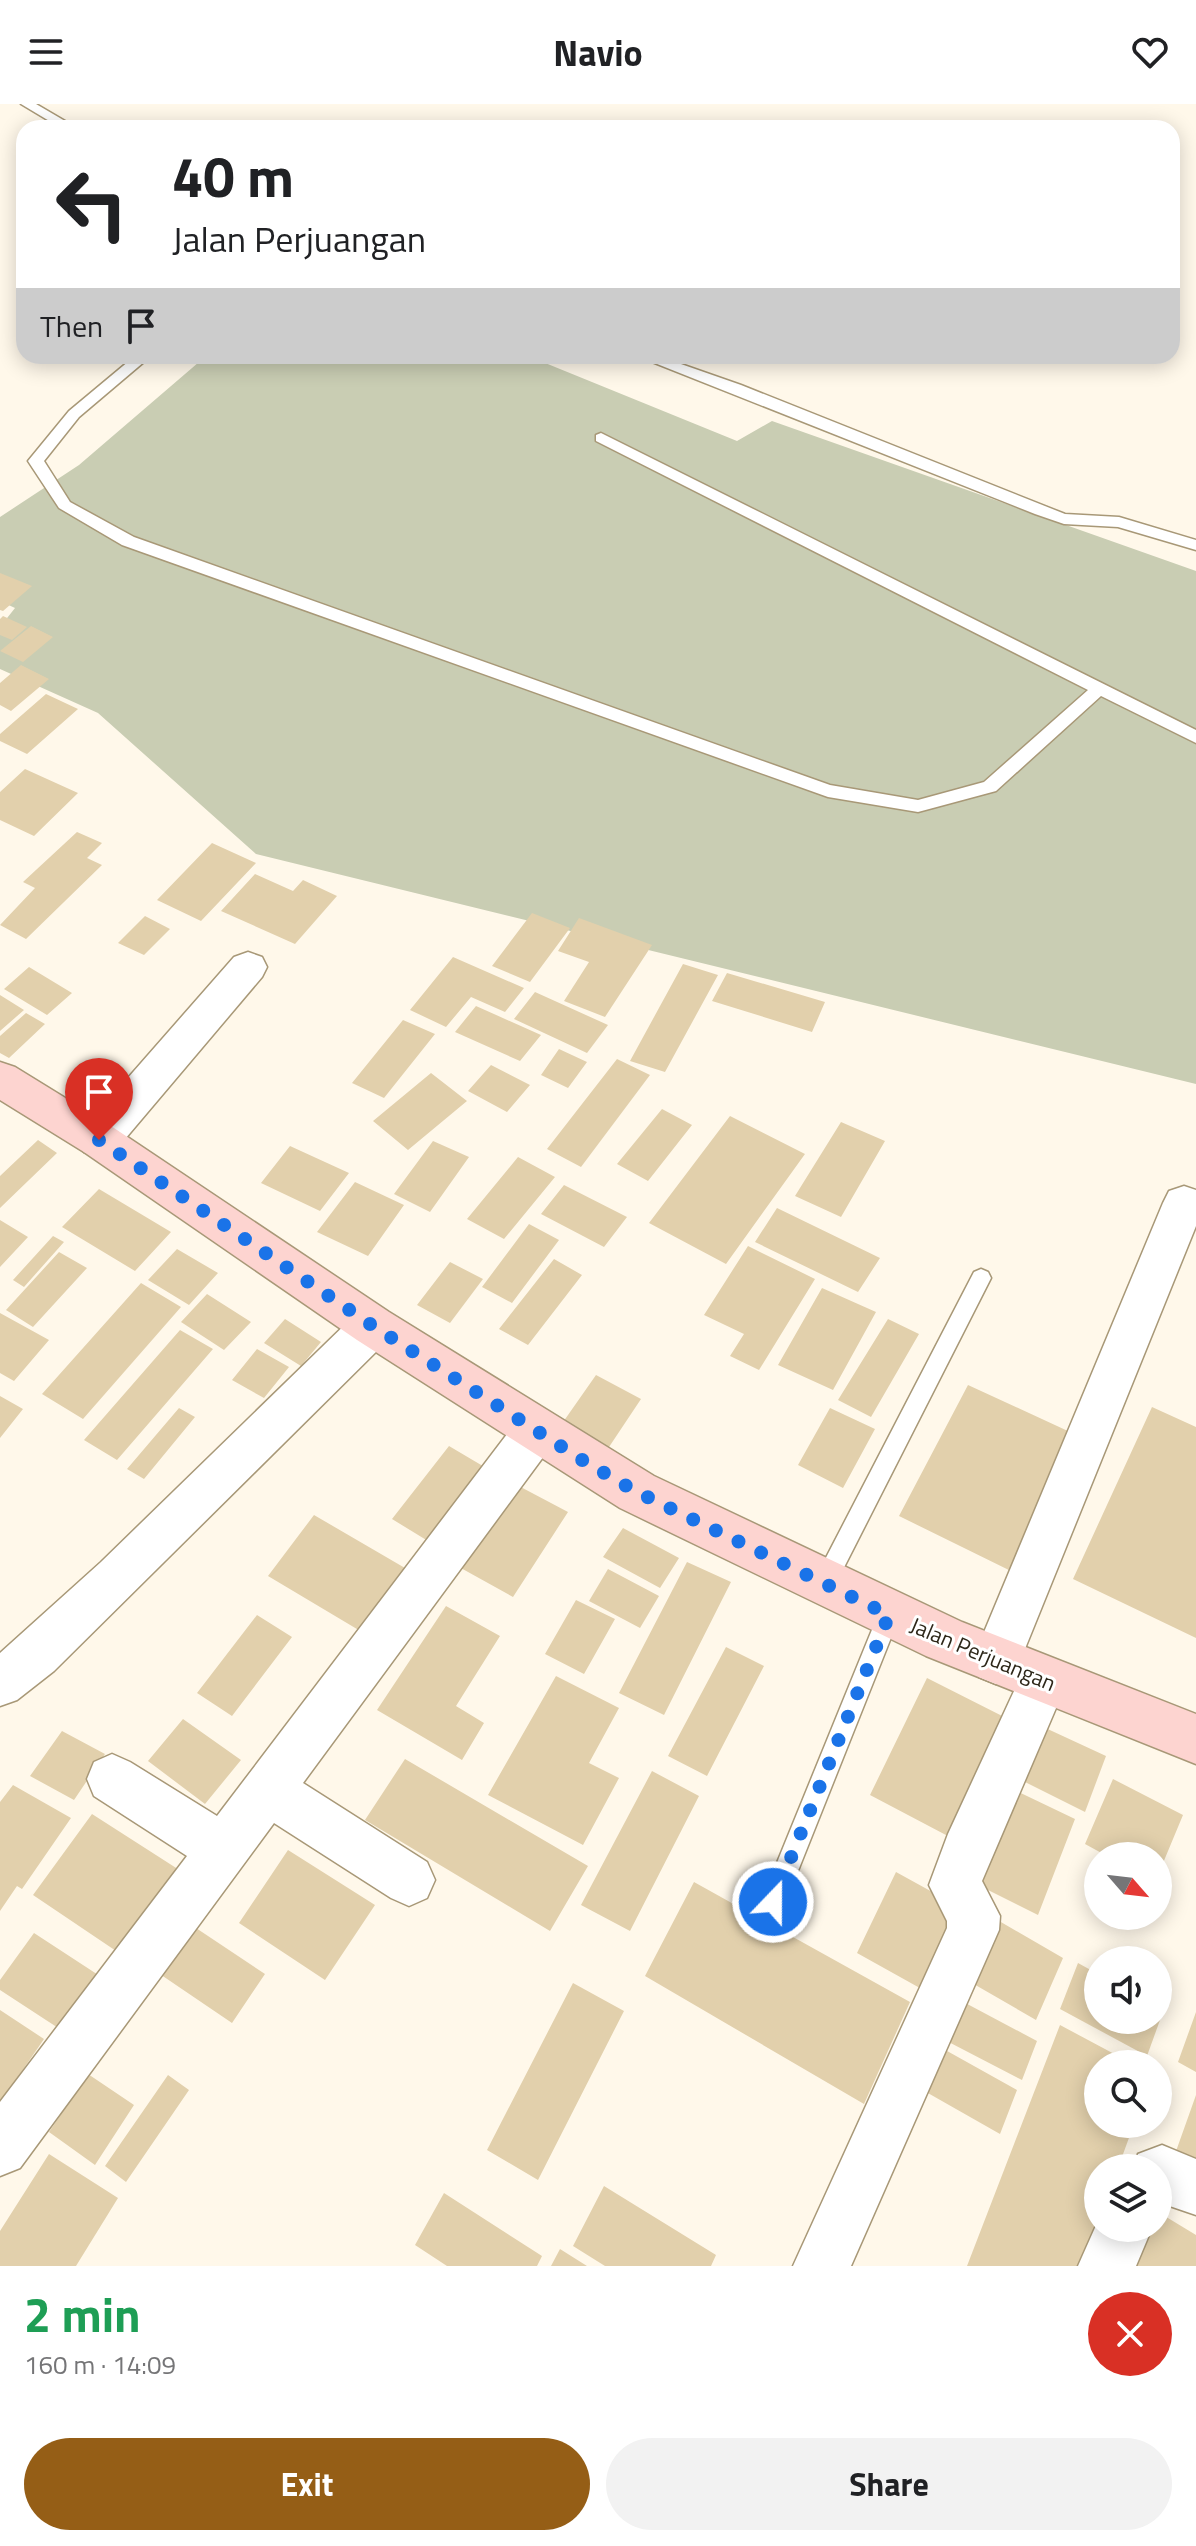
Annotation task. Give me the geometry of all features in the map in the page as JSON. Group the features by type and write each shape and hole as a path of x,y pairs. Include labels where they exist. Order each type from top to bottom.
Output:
{"street":[{"path":"99,1140 248,967"},
{"name":"Jalan Perjuangan","path":"0,1079 99,1140 373,1326 637,1492 889,1615 996,1661 1196,1739"},
{"path":"996,1661 1184,1203"},
{"path":"0,1683 37,1655 107,1589 373,1326"},
{"path":"0,2148 536,1431"},
{"path":"822,2266 973,1930 974,1916 955,1885 966,1852 1044,1680"},
{"path":"112,1779 223,1850"},
{"path":"268,1790 409,1880"},
{"path":"1172,2177 1196,2187"},
{"path":"1107,2266 1118,2242"}],"lane":[{"path":"27,104 56,120"},
{"path":"134,364 74,414 36,461 64,505 128,541 828,791 918,806 990,787 1101,687"},
{"path":"667,364 736,388 1052,515 1119,522 1196,545"},
{"path":"601,438 1196,737"},
{"path":"824,1584 981,1278"},
{"path":"773,1902 889,1615"}],"green space":[{"path":"197,364 548,364 737,441 772,421 1196,571 1196,1084 256,854 98,713 0,669 0,627 15,608 0,601 0,517 79,465"}],"building":[{"path":"0,573 32,586 3,611 0,610"},
{"path":"3,616 27,627 12,640 0,635 0,619"},
{"path":"31,626 53,637 23,662 0,651"},
{"path":"21,665 49,679 11,711 0,705 0,683"},
{"path":"46,694 78,709 27,754 0,741 0,734"},
{"path":"25,769 78,793 34,836 0,820 0,792"},
{"path":"77,832 102,843 87,858 102,865 26,939 0,925 35,888 23,882"},
{"path":"212,843 256,863 201,921 157,900"},
{"path":"255,874 293,891 303,880 337,896 295,944 221,911"},
{"path":"532,913 570,928 530,982 492,966"},
{"path":"145,916 170,929 144,955 118,943"},
{"path":"579,918 652,945 605,1017 564,1001 589,962 558,951"},
{"path":"453,957 524,988 505,1012 471,997 446,1027 410,1010"},
{"path":"683,964 718,975 665,1072 630,1061"},
{"path":"29,967 72,993 47,1015 4,989"},
{"path":"727,973 825,1002 812,1032 712,1001"},
{"path":"535,992 608,1025 587,1053 514,1019"},
{"path":"0,995 24,1010 0,1031"},
{"path":"476,1006 541,1035 520,1061 455,1032"},
{"path":"26,1013 45,1024 9,1058 0,1053 0,1036"},
{"path":"403,1020 435,1034 384,1098 352,1083"},
{"path":"559,1049 587,1062 568,1088 541,1075"},
{"path":"617,1059 650,1075 581,1167 547,1149"},
{"path":"491,1065 530,1085 507,1112 468,1091"},
{"path":"431,1073 467,1101 408,1150 373,1121"},
{"path":"662,1109 692,1125 648,1181 617,1164"},
{"path":"730,1116 805,1154 726,1264 649,1223"},
{"path":"841,1122 885,1141 841,1217 795,1196"},
{"path":"38,1140 57,1153 0,1208 0,1176"},
{"path":"433,1141 469,1157 430,1212 394,1194"},
{"path":"290,1146 349,1173 320,1211 261,1183"},
{"path":"518,1157 555,1177 504,1239 467,1219"},
{"path":"355,1182 404,1205 368,1256 317,1232"},
{"path":"564,1185 627,1217 604,1247 541,1214"},
{"path":"99,1189 171,1232 135,1271 62,1227"},
{"path":"777,1208 880,1258 858,1292 755,1242"},
{"path":"0,1220 28,1237 0,1267"},
{"path":"529,1224 559,1240 512,1303 482,1287"},
{"path":"53,1236 64,1242 24,1287 13,1280"},
{"path":"748,1246 815,1279 759,1370 730,1356 744,1334 704,1315"},
{"path":"177,1249 218,1273 189,1305 148,1280"},
{"path":"59,1252 87,1268 33,1327 6,1310"},
{"path":"554,1259 582,1275 528,1345 499,1329"},
{"path":"450,1262 483,1279 450,1323 417,1305"},
{"path":"141,1283 181,1307 83,1419 42,1394"},
{"path":"822,1288 876,1312 833,1390 778,1365"},
{"path":"207,1294 251,1322 224,1350 181,1322"},
{"path":"0,1313 49,1340 14,1381 0,1373"},
{"path":"285,1319 321,1342 301,1366 264,1343"},
{"path":"888,1319 919,1334 871,1417 838,1400"},
{"path":"180,1330 213,1349 117,1460 84,1440"},
{"path":"257,1349 289,1367 264,1398 232,1380"},
{"path":"596,1375 641,1399 607,1450 561,1425"},
{"path":"968,1385 1083,1438 1017,1574 899,1516"},
{"path":"0,1396 23,1409 0,1438"},
{"path":"1152,1407 1196,1427 1196,1638 1073,1579"},
{"path":"179,1408 195,1417 144,1479 127,1469"},
{"path":"830,1408 875,1429 843,1488 798,1465"},
{"path":"449,1446 498,1475 441,1549 392,1519"},
{"path":"515,1484 568,1512 513,1597 459,1567"},
{"path":"314,1515 417,1575 372,1638 268,1576"},
{"path":"623,1528 679,1558 660,1588 603,1557"},
{"path":"687,1562 731,1582 664,1715 619,1693"},
{"path":"608,1569 659,1596 640,1628 589,1601"},
{"path":"576,1600 615,1619 584,1674 545,1654"},
{"path":"446,1606 500,1636 456,1706 484,1723 462,1760 377,1710"},
{"path":"257,1615 292,1637 232,1716 197,1693"},
{"path":"726,1647 764,1666 707,1776 668,1756"},
{"path":"556,1676 619,1708 589,1763 619,1778 583,1845 488,1795"},
{"path":"927,1678 1018,1724 963,1844 870,1795"},
{"path":"183,1719 241,1760 205,1804 148,1761"},
{"path":"1039,1725 1106,1756 1085,1812 1017,1778"},
{"path":"62,1731 105,1754 74,1800 30,1776"},
{"path":"405,1759 588,1866 550,1931 365,1820"},
{"path":"652,1771 699,1796 630,1931 581,1905"},
{"path":"1113,1779 1183,1815 1172,1842 1086,1842"},
{"path":"13,1785 71,1818 22,1889 17,1886 0,1911 0,1802"},
{"path":"1010,1788 1075,1819 1038,1915 972,1882"},
{"path":"92,1814 184,1873 125,1957 33,1895"},
{"path":"288,1850 375,1905 325,1980 239,1923"},
{"path":"896,1872 965,1910 927,1992 857,1953"},
{"path":"694,1882 910,2002 864,2104 645,1976"},
{"path":"181,1918 265,1974 232,2023 148,1966"},
{"path":"994,1918 1063,1958 1036,2020 965,1979"},
{"path":"34,1933 109,1982 72,2037 0,1990 0,1980"},
{"path":"1078,1963 1084,1966 1084,2022 1060,2009"},
{"path":"573,1983 624,2011 538,2180 487,2150"},
{"path":"956,1998 1037,2041 1022,2080 939,2037"},
{"path":"0,2010 44,2039 0,2103"},
{"path":"1196,2012 1196,2072 1178,2062"},
{"path":"1060,2025 1107,2050 1084,2050 1084,2138 1129,2138 1123,2154 1084,2154 1084,2242 1092,2242 1083,2266 967,2266"},
{"path":"1106,2034 1155,2034 1149,2050 1136,2050"},
{"path":"931,2042 1017,2090 1000,2134 912,2084"},
{"path":"88,2074 134,2105 95,2165 49,2132"},
{"path":"168,2075 189,2090 126,2182 105,2166"},
{"path":"1196,2095 1196,2165 1175,2154"},
{"path":"49,2154 118,2198 76,2266 0,2266 0,2231"},
{"path":"604,2186 716,2255 711,2266 605,2266 573,2246"},
{"path":"444,2193 542,2256 537,2266 447,2266 415,2245"},
{"path":"1172,2220 1196,2235 1196,2266 1136,2266 1145,2242 1172,2242"},
{"path":"560,2249 587,2266 551,2266"}],"route":[{"path":"99,1140 373,1326 587,1463 637,1492 889,1615 773,1902"}]}
